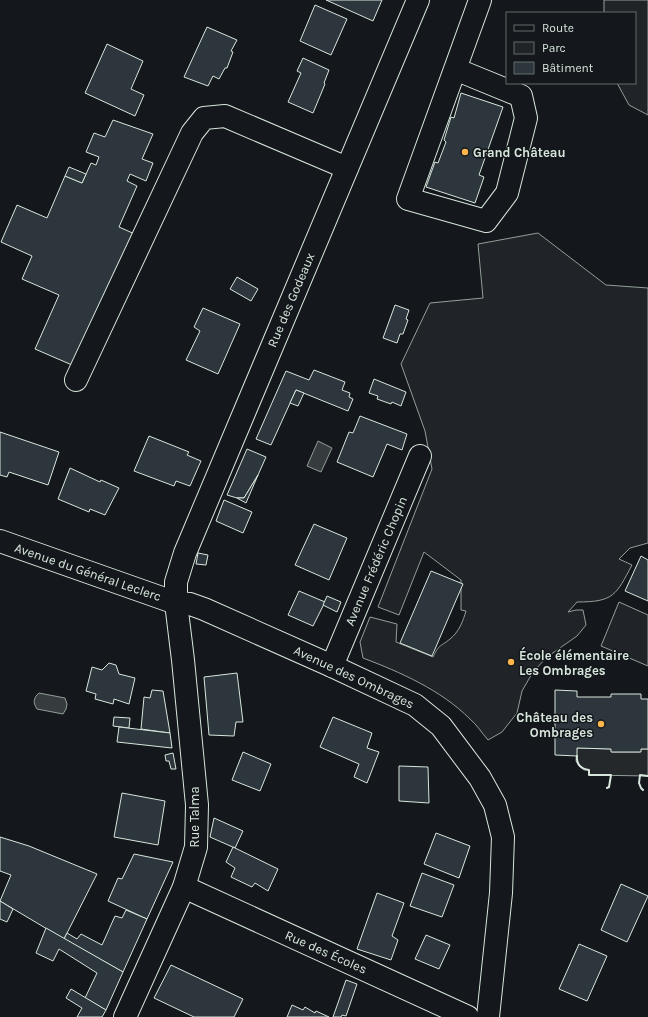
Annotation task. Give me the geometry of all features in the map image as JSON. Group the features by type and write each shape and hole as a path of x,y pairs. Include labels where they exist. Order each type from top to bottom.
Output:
{"street":[{"name":"Rue des Godeaux","path":"176,603 176,582 185,554 418,0"},
{"path":"455,69 521,96 526,118 507,193 486,221 408,199 455,69 480,0"},
{"path":"76,380 192,133 204,118 225,116 347,168"},
{"name":"Avenue Frédéric Chopin","path":"332,666 420,456"},
{"name":"Avenue du Général Leclerc","path":"0,541 176,603"},
{"name":"Avenue des Ombrages","path":"176,603 190,604 204,609 332,666 415,706 441,726 480,778 495,805 503,837 501,893 488,1017"},
{"name":"Rue Talma","path":"125,1017 184,888 196,847 197,805 176,603"},
{"name":"Rue des Écoles","path":"184,888 468,1017"}],"green space":[{"path":"604,0 648,0 648,115 629,105 618,84 636,84 636,12 604,12"},
{"path":"538,233 606,285 648,288 648,543 630,548 619,559 632,565 622,583 612,595 589,602 577,602 568,612 583,610 586,625 577,636 547,657 533,672 522,691 517,713 502,732 488,740 473,721 446,699 420,683 363,658 360,642 370,617 397,624 396,642 433,657 439,648 456,633 462,622 466,611 461,610 461,580 424,552 399,615 378,607 432,469 425,431 401,364 430,303 483,298 478,244"},
{"path":"619,602 648,615 648,666 601,646"}],"shaded area":[{"path":"318,441 332,448 321,472 307,466"},
{"path":"39,693 65,698 67,704 63,714 37,709 34,701"},
{"path":"577,748 611,749 612,752 640,752 641,749 648,749 648,776 589,775 589,770 584,770 576,761"}],"building":[{"path":"326,0 382,0 373,21"},
{"path":"315,5 347,19 331,55 300,41"},
{"path":"207,27 237,40 231,51 233,52 227,68 225,68 219,79 213,76 208,86 184,77"},
{"path":"107,44 143,61 131,89 144,95 135,116 85,93"},
{"path":"303,58 329,70 313,113 288,102 301,73 297,71"},
{"name":"Grand Château","path":"461,93 503,107 479,175 484,177 475,203 426,187 435,162 438,163 446,142 444,140 451,117 454,118"},
{"path":"113,120 153,134 142,159 153,163 146,181 130,174 127,181 137,186 119,227 137,235 79,368 35,349 59,295 22,279 32,256 1,242 17,205 47,218 65,176 82,183 91,163 96,165 99,157 86,152 94,133 105,137"},
{"path":"69,167 86,174 82,183 65,176"},
{"path":"237,277 258,289 251,301 230,289"},
{"path":"395,305 409,310 406,319 408,320 403,334 400,334 397,343 383,338"},
{"path":"203,308 240,324 218,374 186,360 200,331 194,327"},
{"path":"314,370 345,382 342,390 350,393 349,397 353,399 348,411 296,390 271,445 256,439 286,371 309,380"},
{"path":"374,379 406,392 401,406 392,402 391,404 377,399 378,396 369,393"},
{"path":"296,390 304,393 298,406 290,403"},
{"path":"360,416 407,434 402,450 387,444 373,477 337,462 349,432 353,433"},
{"path":"0,432 59,452 48,485 9,472 7,477 0,475"},
{"path":"149,436 189,452 187,455 201,461 190,486 176,481 174,486 134,471"},
{"path":"247,449 266,457 258,475 244,498 237,498 227,495"},
{"path":"70,468 100,482 101,480 119,488 105,515 90,509 89,512 58,499"},
{"path":"258,475 246,503 237,498 244,498"},
{"path":"224,500 252,512 243,533 216,521"},
{"path":"314,524 347,538 329,580 295,565"},
{"path":"198,553 208,555 206,565 196,564"},
{"path":"641,556 648,560 648,601 625,591"},
{"path":"431,571 463,584 432,656 400,643"},
{"path":"299,591 325,602 313,626 288,615"},
{"path":"327,596 341,602 337,612 323,605"},
{"path":"109,663 116,665 119,674 135,678 129,704 114,699 113,704 95,699 96,694 86,691 92,667 102,670"},
{"path":"237,673 243,722 236,722 234,736 209,735 204,677"},
{"path":"152,690 163,691 170,733 141,729 144,697 150,698"},
{"name":"Château des Ombrages","path":"555,690 577,691 577,697 611,697 611,694 641,694 641,699 648,699 648,749 641,749 641,752 611,752 611,749 577,748 577,756 555,755"},
{"path":"114,717 130,718 129,728 113,726"},
{"path":"333,717 372,733 367,748 379,752 367,783 354,777 359,764 320,747"},
{"path":"119,727 170,733 172,748 117,742"},
{"path":"243,752 271,764 260,791 232,780"},
{"path":"173,753 176,769 171,769 169,761 166,761 165,755"},
{"path":"399,766 428,767 429,803 399,801"},
{"path":"122,793 165,801 158,845 114,837"},
{"path":"214,818 243,831 235,848 210,837"},
{"path":"436,833 470,846 459,878 424,864"},
{"path":"0,837 29,846 97,874 64,939 0,901 11,875 0,871"},
{"path":"233,847 278,869 268,891 255,883 252,887 231,877 235,868 226,862"},
{"path":"134,854 173,862 147,919 108,901 118,878 122,879"},
{"path":"422,873 454,885 442,917 410,906"},
{"path":"621,884 648,896 627,942 601,930"},
{"path":"377,893 404,903 392,936 398,940 391,960 357,949"},
{"path":"0,901 13,909 7,922 0,919"},
{"path":"126,910 147,919 123,972 64,939 67,933 77,939 81,934 102,945 115,916 122,918"},
{"path":"46,928 123,972 106,1010 85,998 97,973 59,949 53,961 36,953"},
{"path":"426,935 450,945 439,969 415,959"},
{"path":"579,944 607,956 587,1001 559,989"},
{"path":"171,965 243,999 234,1017 194,1017 154,998"},
{"path":"346,980 357,984 346,1016 342,1015 341,1017 333,1017"},
{"path":"71,989 106,1010 102,1017 77,1017 82,1008 66,998"},
{"path":"292,1005 303,1010 305,1007 315,1013 316,1011 329,1017 287,1017"}],"wall":[{"path":"577,756 578,764 584,769 589,770 589,775 611,775 609,787 607,788"},
{"path":"643,790 639,783 640,775 648,776"}],"place":[{"name":"Grand Château","path":"465,152"},
{"name":"École élémentaire Les Ombrages","path":"511,662"},
{"name":"Château des Ombrages","path":"601,724"}]}
